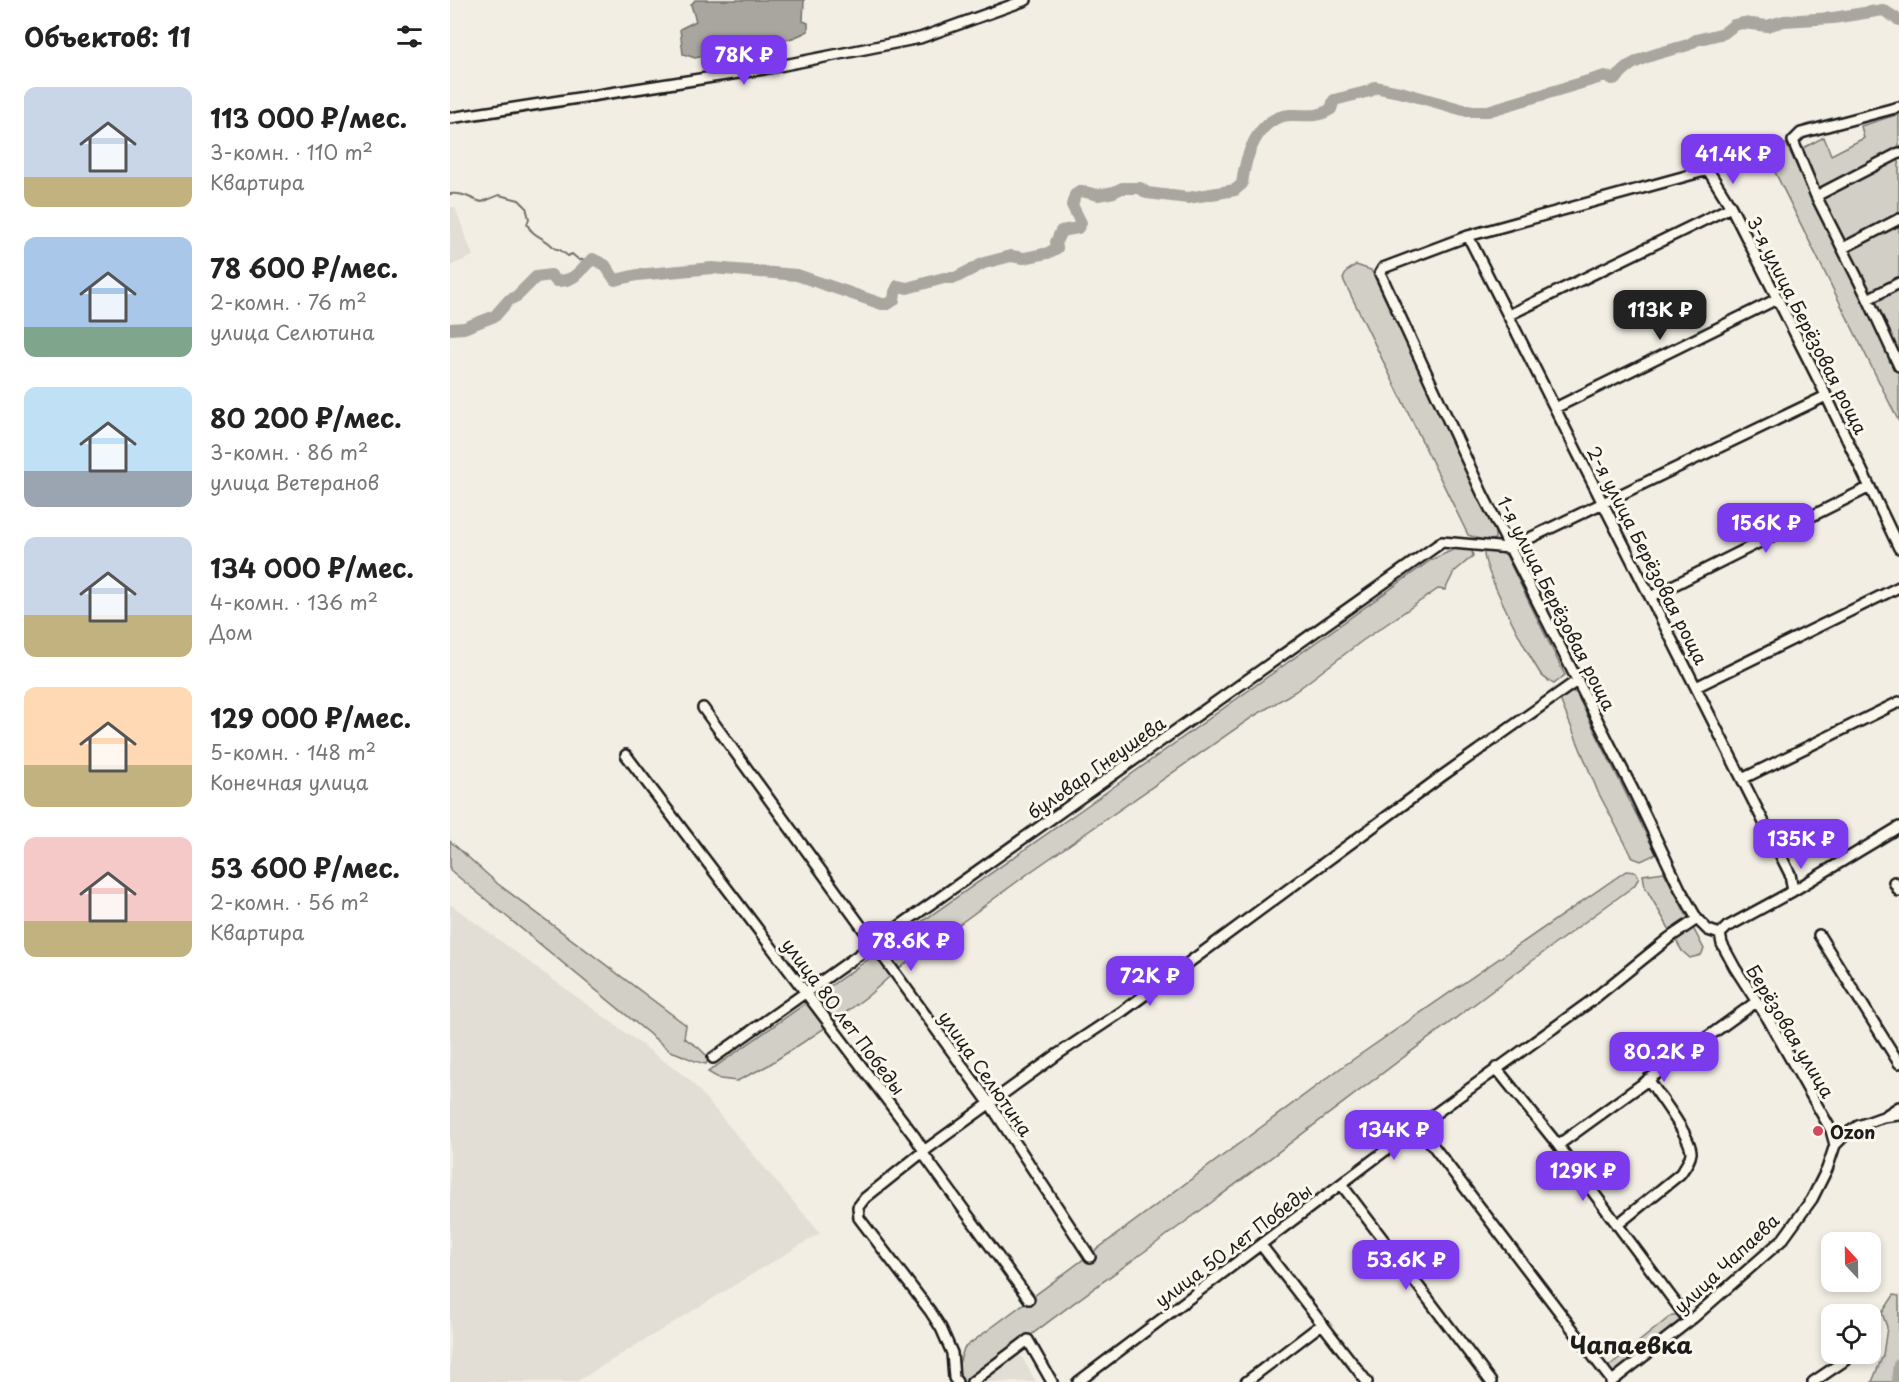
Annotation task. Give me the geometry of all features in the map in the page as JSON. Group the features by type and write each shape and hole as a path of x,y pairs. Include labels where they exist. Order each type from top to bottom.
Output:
{"street":[{"path":"450,118 764,69 920,38 1026,0"},
{"path":"1899,107 1801,132 1793,141 1816,196 1896,353 1899,366"},
{"path":"1816,196 1899,153"},
{"name":"3-я улица Берёзовая роща","path":"1380,273 1383,268 1468,236 1708,170 1731,207 1899,548"},
{"path":"1509,315 1731,207"},
{"path":"1843,248 1899,219"},
{"name":"2-я улица Берёзовая роща","path":"1468,236 1790,874 1793,891"},
{"name":"1-я улица Берёзовая роща","path":"1380,273 1509,548 1578,680 1696,919"},
{"path":"1868,299 1899,283"},
{"path":"1555,408 1777,299"},
{"path":"1509,548 1826,396"},
{"path":"1650,597 1870,488"},
{"name":"бульвар Гнеушева","path":"713,1058 1442,542 1509,548"},
{"path":"1696,687 1899,587"},
{"path":"957,1382 954,1378 952,1353 941,1328 859,1218 858,1207 865,1198 924,1151 1058,1054 1123,1011 1442,776 1578,680"},
{"path":"1742,779 1899,702"},
{"name":"улица Селютина","path":"704,708 990,1104 1090,1257"},
{"name":"улица 80 лет Победы","path":"626,755 924,1151 924,1155 1029,1299"},
{"path":"1696,919 1708,930 1720,934 1727,927 1793,891 1899,827"},
{"path":"1890,833 1899,839"},
{"name":"улица 50 лет Победы","path":"1078,1382 1496,1068 1591,1001 1696,919"},
{"name":"Берёзовая улица","path":"1720,934 1722,944 1768,1018 1826,1122 1835,1145"},
{"path":"1819,935 1899,1063"},
{"path":"1558,1145 1756,1002"},
{"path":"1496,1068 1558,1145 1689,1322"},
{"path":"1617,1225 1680,1174 1688,1165 1691,1151 1688,1138 1648,1078"},
{"path":"1835,1145 1858,1126 1882,1117 1899,1107"},
{"path":"1882,1117 1899,1115"},
{"path":"1418,1126 1611,1381"},
{"name":"улица Чапаева","path":"1611,1381 1689,1322 1783,1239 1812,1198 1827,1169 1835,1145"},
{"path":"1341,1184 1491,1382"},
{"path":"1261,1245 1367,1382"},
{"path":"1246,1382 1322,1324"},
{"path":"972,1382 1028,1340 1052,1382"},
{"path":"1813,1382 1840,1364"}],"shaded area":[{"path":"695,0 804,0 803,21 808,23 808,31 786,40 727,39 723,52 695,58 683,54 680,29 696,21 691,5"},
{"path":"1899,114 1899,357 1823,199 1803,148 1824,137 1831,155 1864,138 1861,126"},
{"path":"1786,144 1899,374 1899,422 1767,156 1771,148"},
{"path":"450,207 455,207 473,256 450,266"},
{"path":"1356,265 1371,270 1495,524 1495,539 1485,541 1468,535 1343,279 1347,271"},
{"path":"1471,546 1473,556 1454,572 1445,590 1438,589 1362,641 1296,691 1254,716 1033,870 897,970 869,995 825,1028 767,1066 737,1081 720,1079 708,1072 1431,560 1457,548"},
{"path":"1491,547 1503,549 1565,675 1554,684 1540,673 1498,592 1485,560 1484,551"},
{"path":"1571,690 1576,693 1656,854 1641,861 1633,858 1598,792 1561,702 1562,696"},
{"path":"450,841 498,884 686,1025 684,1038 709,1058 706,1064 670,1051 450,870"},
{"path":"1626,871 1636,872 1639,878 1634,886 1061,1313 972,1382 963,1382 958,1379 958,1367 964,1348 1342,1067"},
{"path":"1664,872 1704,949 1701,955 1690,958 1682,951 1645,887 1643,875"},
{"path":"450,904 690,1080 820,1233 576,1382 450,1382"},
{"path":"1894,1295 1899,1296 1899,1382 1872,1382 1883,1355 1887,1327 1882,1313"},
{"path":"1672,1315 1677,1315 1682,1320 1681,1323 1617,1374 1613,1374 1608,1369 1609,1366"},
{"path":"1019,1352 1036,1382 981,1382"}],"waterway":[{"path":"450,329 464,328 495,316 509,300 517,296 536,277 551,275 556,281 563,281 574,277 593,259 605,265 615,280 637,275 712,268 797,275 882,304 888,304 894,300 898,286 907,288 944,278 955,278 984,263 1011,256 1024,258 1048,253 1057,248 1056,242 1061,231 1078,228 1081,223 1072,205 1075,195 1081,191 1098,195 1122,188 1140,188 1147,193 1188,198 1235,190 1242,184 1246,162 1255,140 1269,123 1279,117 1290,115 1320,114 1331,109 1334,100 1370,91 1375,87 1467,111 1488,111 1605,76 1612,79 1617,78 1630,65 1639,60 1688,45 1696,40 1724,33 1734,25 1743,23 1767,26 1784,21 1833,18 1883,10 1899,20"},
{"path":"450,194 463,195 482,202 499,195 519,200 526,207 529,219 527,224 533,232 568,256 572,254 579,260 593,259"},
{"path":"1897,1382 1899,1365"}],"place":[{"name":"Ozon","path":"1818,1131"}],"district":[{"name":"Чапаевка","path":"1631,1344"}]}
